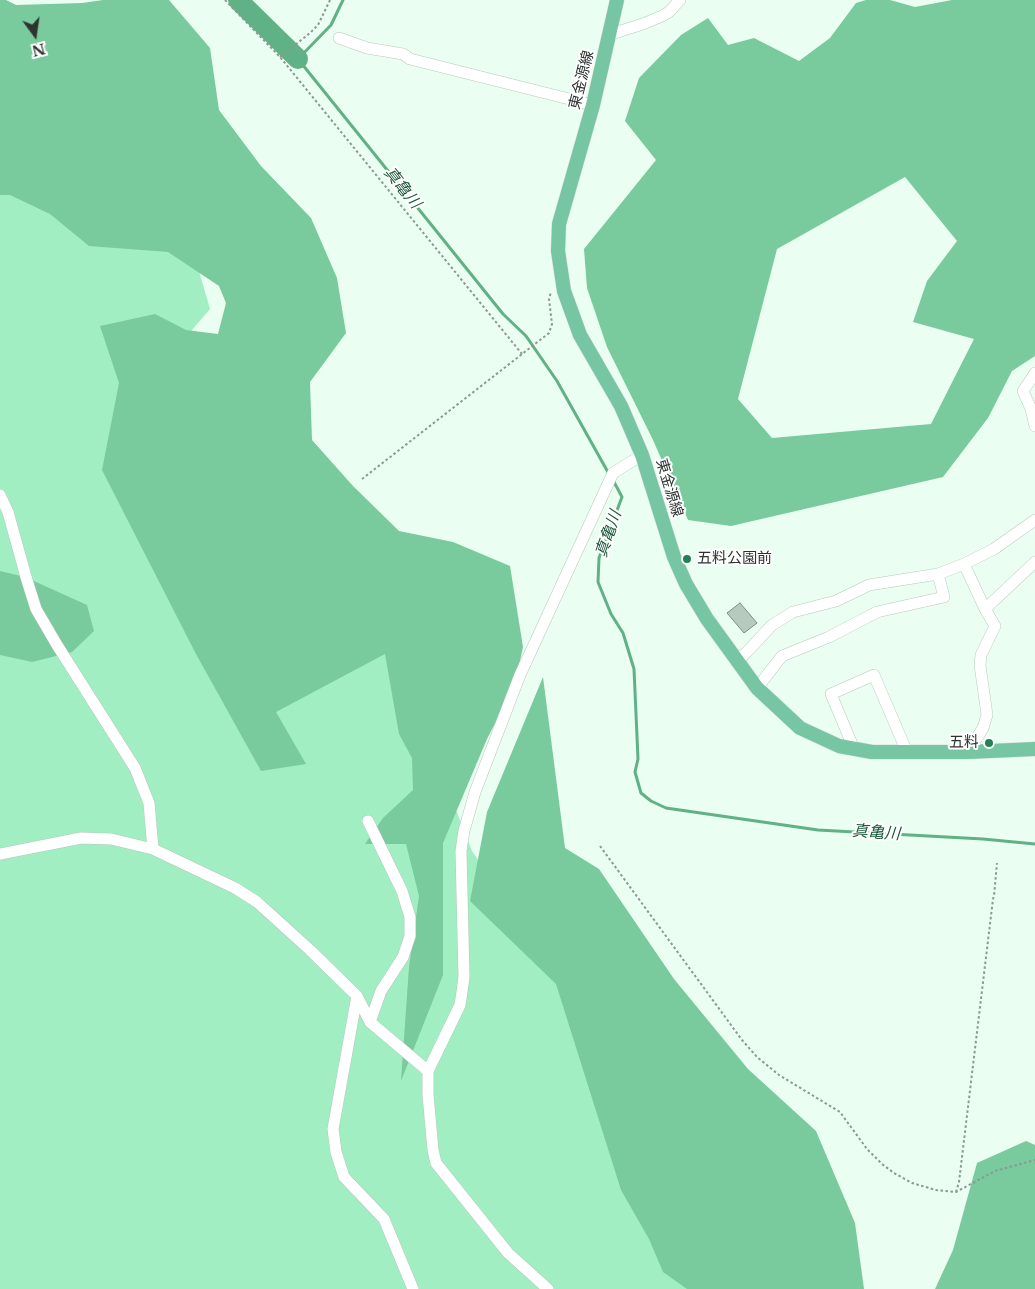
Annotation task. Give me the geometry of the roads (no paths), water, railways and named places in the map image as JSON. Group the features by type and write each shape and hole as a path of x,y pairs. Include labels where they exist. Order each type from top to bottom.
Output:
{"main road":[{"name":"東金源線","path":"617,0 593,105 559,224 558,251 564,291 580,335 621,406 642,455 674,557 686,584 707,619 756,688 800,728 839,746 872,752 1035,750"}],"street":[{"path":"610,34 662,16 669,12 680,0"},
{"path":"339,38 366,48 403,54 410,59 593,105"},
{"path":"1035,373 1023,391 1033,411 1035,426"},
{"path":"548,1289 508,1252 436,1163 428,1105 428,1071 460,1005 464,977 461,851 474,792 520,675 614,472 642,455"},
{"path":"0,495 8,512 36,609 135,768 149,803 153,849"},
{"path":"735,660 745,654 772,625 793,612 836,602 870,585 938,574 994,549 1035,520"},
{"path":"985,609 1035,562"},
{"path":"964,564 995,626 981,655 980,665 987,715 983,728 968,752"},
{"path":"756,688 782,656 829,637 877,612 944,597 938,574"},
{"path":"854,749 831,694 874,675 907,752"},
{"path":"368,821 402,891 410,917 410,936 403,957 382,991 370,1022"},
{"path":"0,854 81,838 111,839 153,849 235,888 256,902 358,996 370,1022 428,1071"},
{"path":"358,996 334,1129 336,1152 344,1177 384,1219 413,1289"}],"waterway":[{"name":"真亀川","path":"238,0 298,59"},
{"name":"真亀川","path":"343,0 331,25 298,59 503,314 526,336 557,381 609,474"},
{"name":"真亀川","path":"613,480 622,497 599,558 598,582 611,614 623,633 634,669 638,759 635,772 641,793 651,801 666,808 818,830 983,839 1035,844"}],"place":[{"name":"五料公園前","path":"687,559"},
{"name":"五料","path":"989,743"}]}
